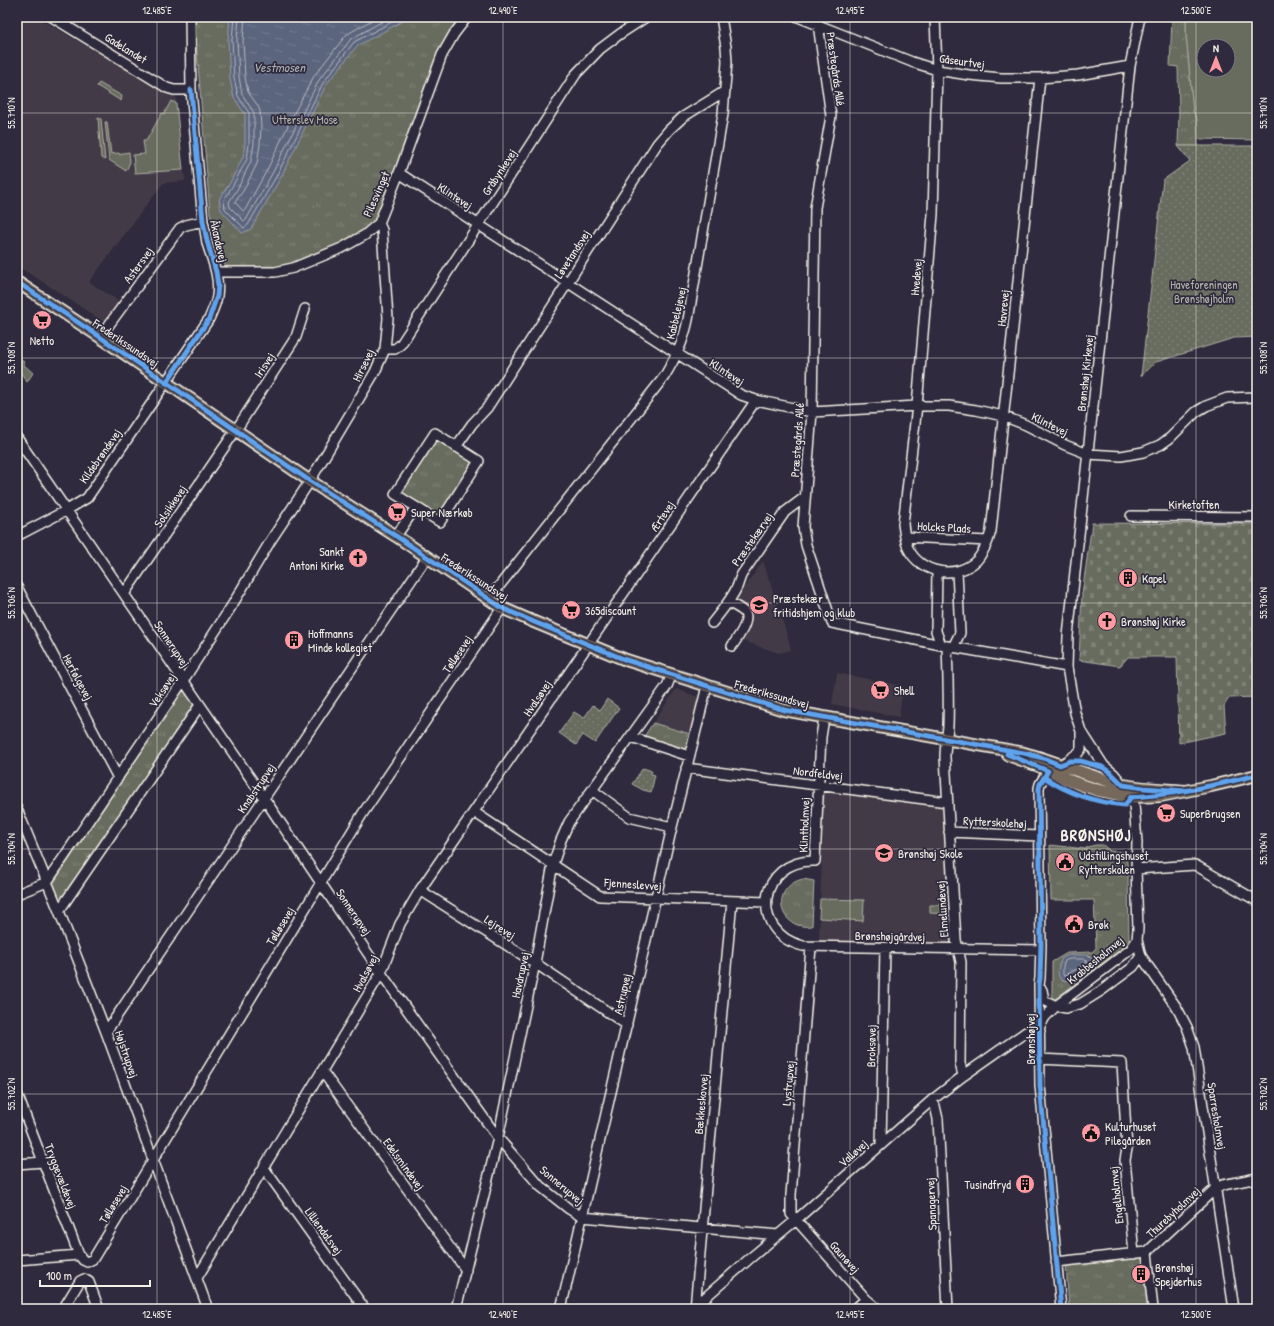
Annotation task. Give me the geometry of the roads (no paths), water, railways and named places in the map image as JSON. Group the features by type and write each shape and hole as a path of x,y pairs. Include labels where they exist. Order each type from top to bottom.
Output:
{"main road":[{"name":"Frederikssundsvej","path":"17,282 310,481 396,536 502,608 626,660 784,710 1024,753 1123,785 1185,791"},
{"name":"Frederikssundsvej","path":"985,747 1073,782 1097,790 1131,797 1160,796 1257,775"}],"street":[{"name":"Gadelandet","path":"52,17 167,88 174,90 191,90"},
{"name":"Åkandevej","path":"166,382 209,319 217,296 218,285 203,221 191,90 190,17"},
{"name":"Pilesvinget","path":"216,272 275,272 294,268 342,248 365,235 379,223 442,55 454,34 467,17"},
{"name":"Gråbynkevej","path":"385,349 395,348 401,344 576,74 600,49 646,17"},
{"name":"Kabbelejevej","path":"489,599 664,377 678,354 684,338 688,320 723,114 727,62 721,17"},
{"name":"Gåseurtvej","path":"798,17 817,20 912,62 937,70 1001,78 1040,78 1078,75 1130,66"},
{"name":"Hvedevej","path":"905,537 903,513 917,406 934,214 937,70 936,17"},
{"name":"Brønshøj Kirkevej","path":"1060,765 1078,753 1081,749 1081,731 1072,699 1067,667 1068,636 1130,66 1140,17"},
{"name":"Præstegårds Allé","path":"817,20 831,116 815,208 812,412 803,527 806,545 832,623 947,646 1067,667"},
{"name":"Havrevej","path":"988,541 991,531 1040,78"},
{"name":"Løvetandsvej","path":"456,446 472,424 487,408 661,140 683,117 725,91"},
{"name":"Klintevej","path":"399,173 478,226 742,395 756,400 812,412 917,406 976,410 1003,416 1026,425 1065,445 1088,454 1121,456 1152,450 1170,438 1196,412 1206,406 1227,398 1257,397"},
{"name":"Astersvej","path":"100,337 180,228 203,221"},
{"name":"Hirsevej","path":"310,481 376,372 385,349 388,318 382,230 379,223"},
{"name":"Irisvej","path":"236,430 296,337 305,309"},
{"name":"Kildebrøndevej","path":"17,536 67,510 86,498 166,382"},
{"name":"Ærtevej","path":"588,644 756,400"},
{"name":"Solsikkevej","path":"124,594 236,430"},
{"path":"435,433 456,446 479,461 440,522 395,494 435,433"},
{"name":"Sonnerupvej","path":"17,438 264,798 381,973 498,1138 540,1186 569,1209 582,1217 778,1235"},
{"name":"Veksøvej","path":"47,882 183,681 231,607 271,540 310,481"},
{"name":"Præstekærvej","path":"712,623 738,586 738,581 742,574 785,512 805,497"},
{"path":"396,536 416,507"},
{"name":"Kirketoften","path":"1131,516 1257,517"},
{"name":"Holcks Plads","path":"905,537 988,541 977,560 968,567 957,571 947,572 937,571 926,567 916,559 909,549 905,537"},
{"name":"Knabstrupvej","path":"106,1032 427,557"},
{"path":"937,571 936,631 947,646 948,728 946,739"},
{"path":"947,646 960,633 957,571"},
{"name":"Herfølgevej","path":"17,587 118,778"},
{"path":"728,602 745,612 746,616 744,626 732,646"},
{"name":"Tølløsevej","path":"87,1262 93,1259 363,813 502,608"},
{"name":"Hvalsøvej","path":"197,1278 381,973 400,924 420,890 588,644"},
{"name":"Havdrupvej","path":"456,1309 498,1138 535,964 553,864 561,840 569,822 667,686 672,674"},
{"name":"Astrupvej","path":"561,1309 672,827 707,686"},
{"path":"59,911 200,705"},
{"name":"Klintholmvej","path":"766,902 770,886 778,873 799,862 815,861 821,737 824,718"},
{"name":"Brønshøj Kirkevej","path":"1081,731 1104,766 1114,774 1123,785"},
{"path":"630,737 689,756"},
{"name":"Elmelundevej","path":"946,739 947,802 956,940 961,962 960,1063 963,1076"},
{"path":"1048,771 1060,765"},
{"name":"Nordfeldvej","path":"686,768 947,802"},
{"name":"Brønshøjvej","path":"1048,771 1040,784 1039,1059 1040,1085 1061,1309"},
{"name":"Krabbesholmvej","path":"1040,1029 1045,1017 1056,1006 1123,956 1131,949 1137,940 1137,843 1134,804 1123,785"},
{"path":"592,790 629,817 672,827"},
{"name":"Højstrupvej","path":"17,809 106,1032 208,1309"},
{"name":"Fjenneslevvej","path":"474,812 600,896 766,902"},
{"name":"Rytterskolehøj","path":"949,832 1039,836"},
{"path":"1136,869 1195,865 1257,903"},
{"path":"17,894 47,882"},
{"name":"Lejrevej","path":"420,890 627,1025"},
{"name":"Bækkeskovvej","path":"694,1308 732,901"},
{"name":"Brønshøjgårdvej","path":"766,902 768,917 776,931 788,941 803,946 1040,950"},
{"name":"Sparresholmvej","path":"1137,940 1140,956 1177,1008 1187,1027 1194,1046 1234,1309"},
{"name":"Lystrupvej","path":"796,1220 791,1214 791,1195 811,946"},
{"name":"Broksøvej","path":"881,1145 885,948"},
{"path":"1040,978 1044,1000 1056,1006 1066,1008 1080,1004 1101,991 1133,967 1140,956"},
{"name":"Valløvej","path":"694,1308 932,1100 963,1076 1026,1032 1040,1029"},
{"name":"Brønshøjvej","path":"1039,1059 1122,1063"},
{"name":"Engelholmvej","path":"1122,1063 1127,1149 1124,1160 1134,1254"},
{"name":"Edelsmindevej","path":"322,1071 466,1270"},
{"name":"Tryggevældevej","path":"17,1094 79,1255 87,1262"},
{"name":"Spanagervej","path":"932,1100 938,1119 948,1309"},
{"path":"17,1164 43,1162"},
{"name":"Lilliendalsvej","path":"264,1168 365,1309"},
{"name":"Thurebyholmvej","path":"1056,1262 1147,1252 1216,1188 1223,1185 1257,1178"},
{"name":"Gaunøvej","path":"796,1220 866,1299 878,1309"},
{"path":"1147,1252 1153,1309"},
{"path":"17,1260 79,1255"},
{"path":"63,1309 80,1281 84,1279 89,1282 99,1309"},
{"path":"855,1309 866,1299"}],"water":[{"name":"Vestmosen","path":"230,17 410,17 357,46 326,85 281,177 251,229 242,233 221,210 219,199 230,183 243,157 245,143 245,114 234,98 230,79 228,40"},
{"path":"1069,955 1088,955 1092,959 1089,967 1066,981 1061,980 1059,978 1058,969 1062,958"}],"place":[{"name":"Netto","path":"42,320"},
{"name":"Super Nærkøb","path":"397,512"},
{"name":"Sankt Antoni Kirke","path":"358,558"},
{"name":"Kapel","path":"1128,578"},
{"name":"Præstekær fritidshjem og klub","path":"759,605"},
{"name":"365discount","path":"571,610"},
{"name":"Brønshøj Kirke","path":"1107,621"},
{"name":"Hoffmanns Minde kollegiet","path":"294,640"},
{"name":"Shell","path":"880,690"},
{"name":"SuperBrugsen","path":"1166,813"},
{"name":"Brønshøj Skole","path":"884,853"},
{"name":"Udstillingshuset Rytterskolen","path":"1065,862"},
{"name":"Brøk","path":"1074,924"},
{"name":"Kulturhuset Pilegården","path":"1091,1133"},
{"name":"Tusindfryd","path":"1025,1184"},
{"name":"Brønshøj Spejderhus","path":"1141,1274"}],"district":[{"name":"BRØNSHØJ","path":"1096,835"}],"park label":[{"name":"Utterslev Mose","path":"305,119"},
{"name":"Haveforeningen Brønshøjholm","path":"1204,291"}]}
